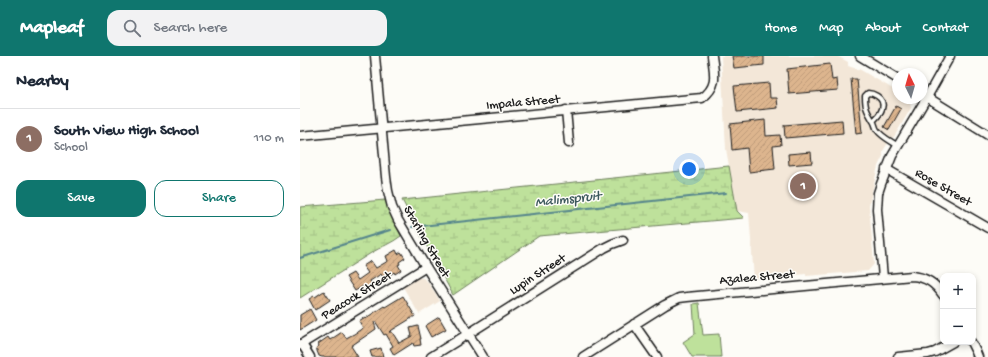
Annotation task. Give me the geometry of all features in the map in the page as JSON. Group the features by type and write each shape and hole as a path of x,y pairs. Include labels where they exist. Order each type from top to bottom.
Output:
{"street":[{"name":"Starling Street","path":"375,56 388,191 392,207 426,267 483,357"},
{"name":"Impala Street","path":"300,136 702,98 708,94 714,84 712,56"},
{"path":"860,56 892,75"},
{"path":"928,91 950,56"},
{"path":"928,98 988,135"},
{"path":"883,278 877,209 880,184 886,169 921,104"},
{"path":"566,110 568,143"},
{"name":"Rose Street","path":"886,169 988,228"},
{"name":"Lupin Street","path":"431,357 604,248 623,240"},
{"name":"Peacock Street","path":"301,344 426,267"},
{"name":"Azalea Street","path":"583,357 634,324 679,298 912,276 918,276 933,283 940,291"},
{"path":"634,324 657,357"},
{"path":"301,344 310,357"},
{"path":"898,357 928,354 948,345"},
{"path":"972,345 978,357"}],"lane":[{"path":"873,121 881,113 882,100 875,94 868,93 865,96 866,106 868,114 877,130 898,146"}],"shaded area":[{"path":"721,56 837,56 848,62 848,66 859,69 892,88 892,104 910,104 911,108 894,137 891,138 883,151 883,156 878,166 869,205 874,264 868,271 806,276 806,274 754,279 749,213 737,211 726,149"},
{"path":"418,278 423,278 428,282 440,301 419,314 403,287"}],"green space":[{"path":"729,166 737,211 744,218 539,236 453,295 402,200"},
{"path":"385,200 401,236 371,253 300,298 300,207"},
{"path":"699,303 703,335 719,334 721,357 692,357 683,342 695,334 693,304"}],"building":[{"path":"732,56 764,56 764,65 734,68"},
{"path":"830,64 832,80 837,79 838,90 789,94 787,69"},
{"path":"851,79 857,79 862,133 856,134"},
{"path":"769,83 770,98 777,98 778,108 737,112 734,86"},
{"path":"896,106 901,109 889,130 884,127"},
{"path":"765,120 766,136 780,135 781,145 773,146 775,169 749,172 747,148 732,150 730,124"},
{"path":"842,120 843,133 785,138 784,125"},
{"path":"811,152 812,163 789,165 788,154"},
{"path":"396,250 398,254 401,252 405,258 399,262 400,264 398,265 401,270 395,274 394,272 384,279 381,274 370,281 372,285 365,289 363,286 355,291 346,277 353,273 358,280 368,273 363,266 371,261 376,268 388,261 386,256"},
{"path":"324,291 330,300 315,310 309,299"},
{"path":"403,296 415,316 389,332 392,332 399,343 412,336 410,328 418,326 421,345 414,346 413,343 394,355 390,348 393,346 386,334 384,335 375,321 376,329 351,346 358,357 319,356 316,348 319,346 318,344 328,337 330,340 342,332 346,338 354,334 363,328 359,321"},
{"path":"310,309 316,320 300,330 300,315"},
{"path":"439,317 446,329 431,337 425,326"},
{"path":"381,348 383,357 372,357 370,351"}],"waterway":[{"name":"Malimspruit","path":"412,227 726,193"},
{"path":"300,258 390,230"}],"place":[{"name":"South View High School","path":"803,186"}]}
